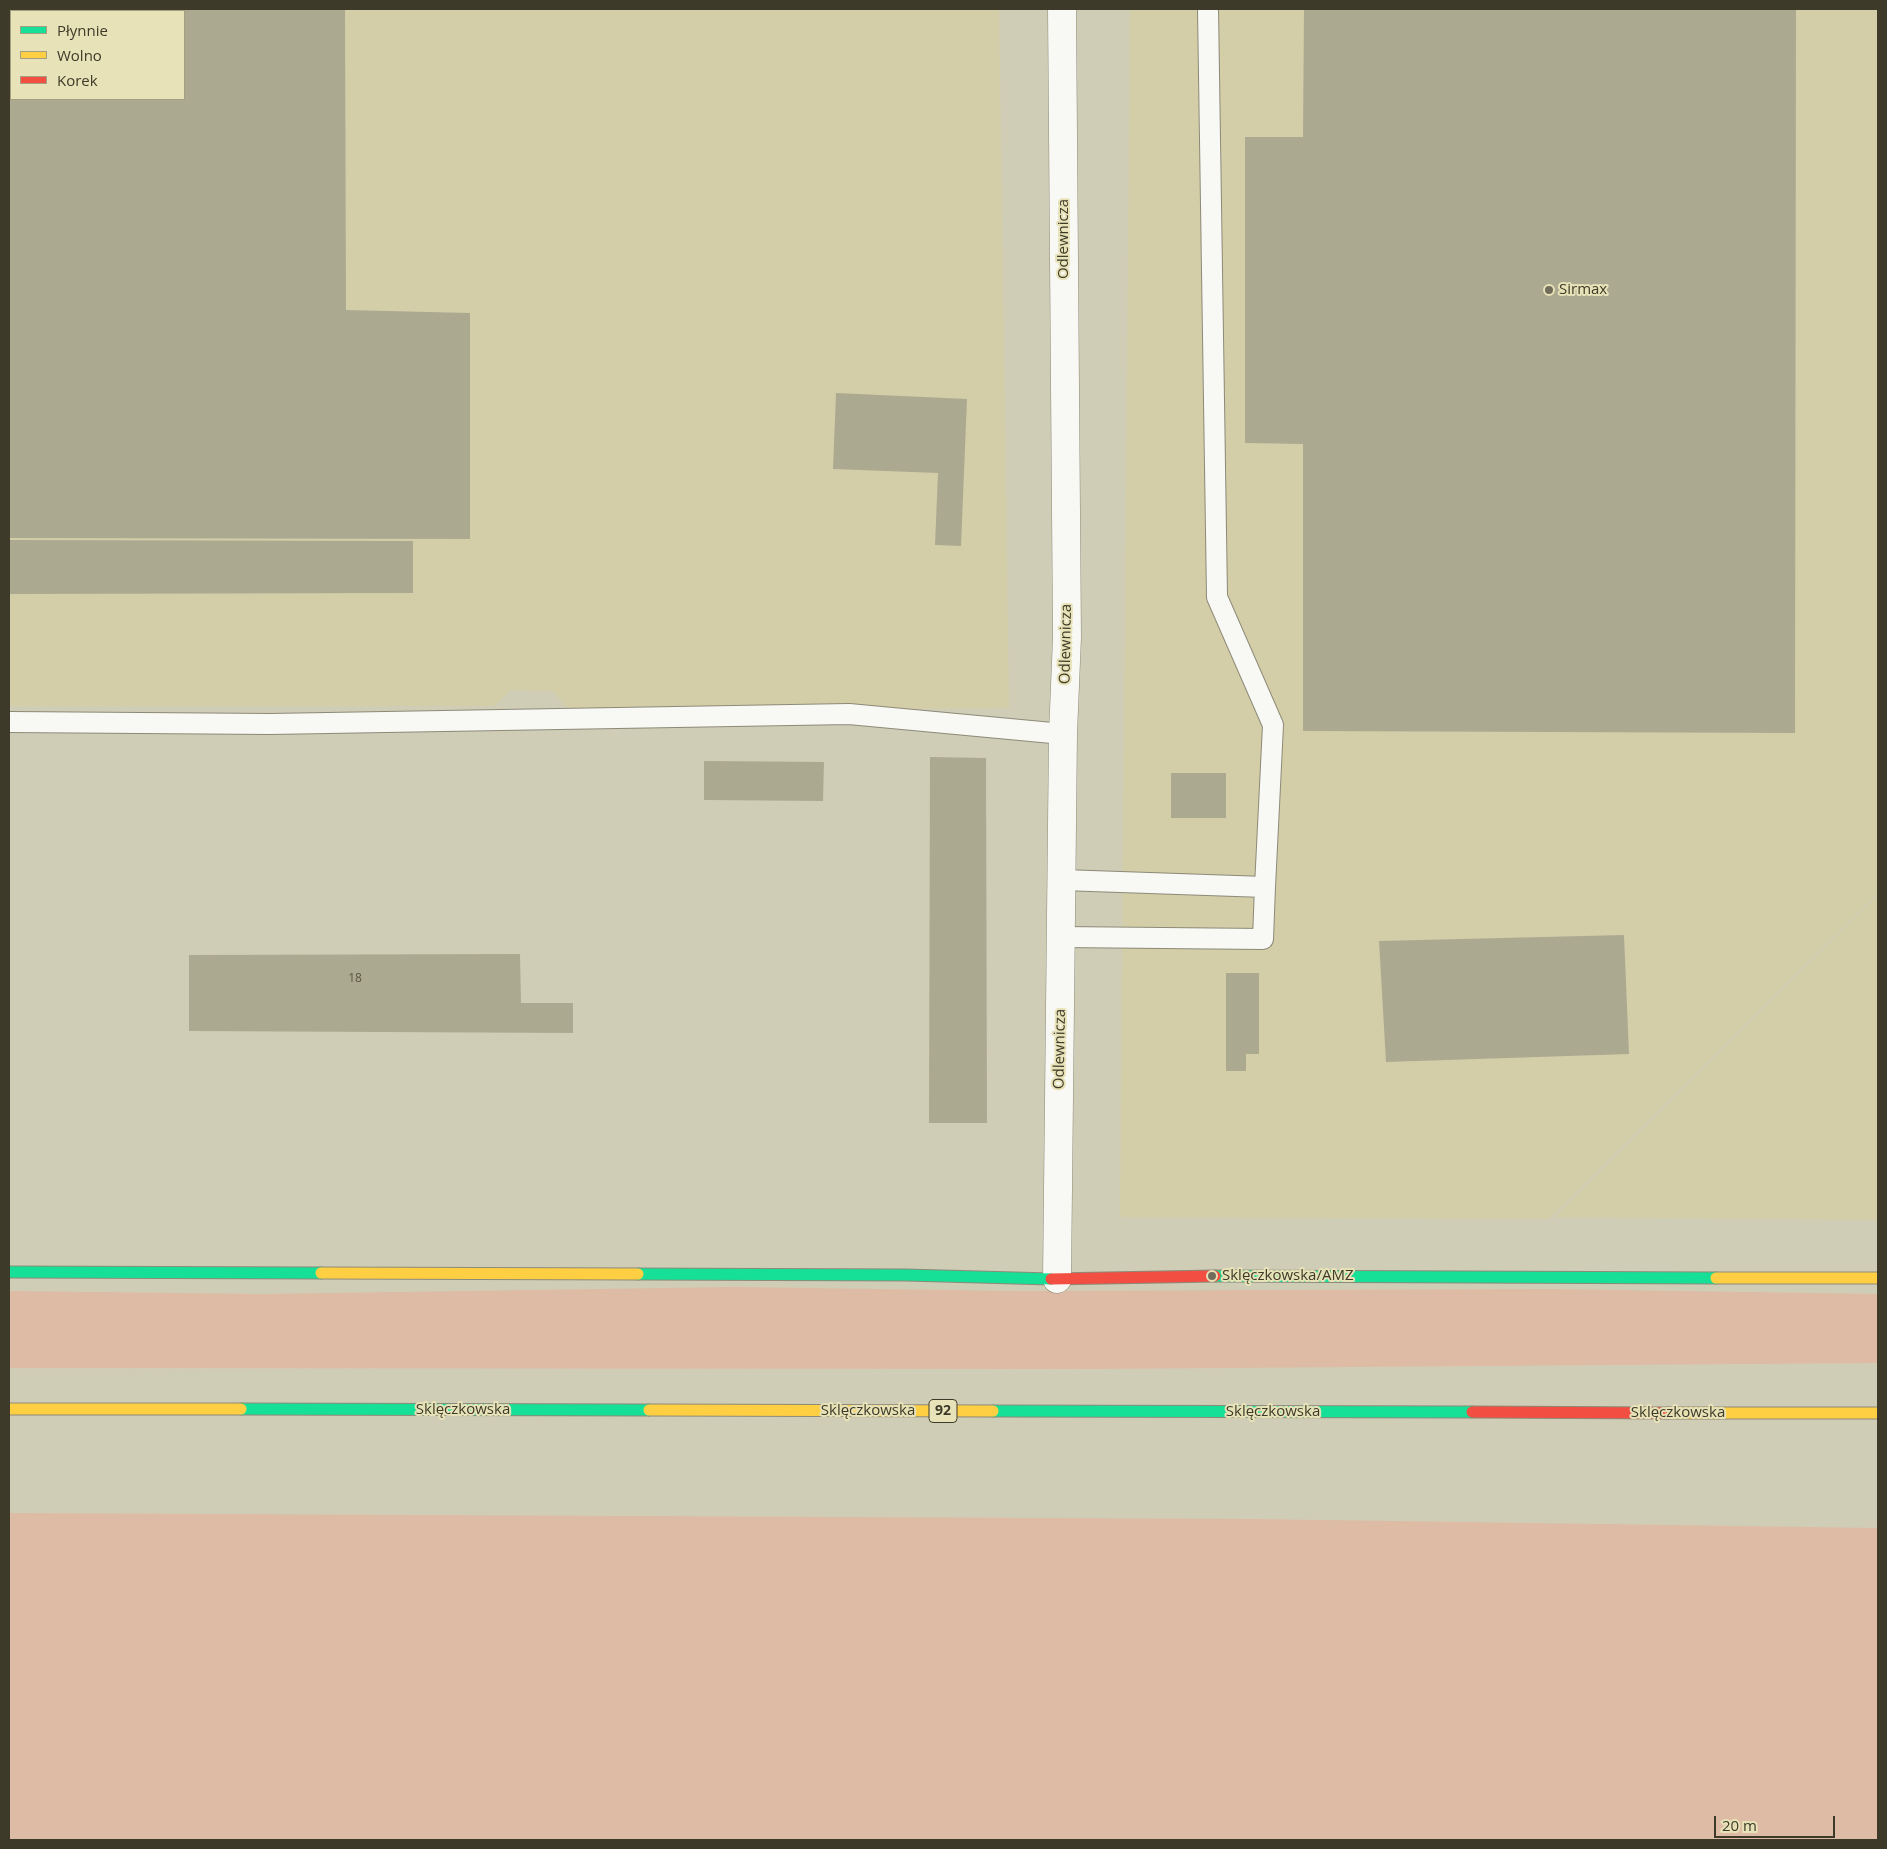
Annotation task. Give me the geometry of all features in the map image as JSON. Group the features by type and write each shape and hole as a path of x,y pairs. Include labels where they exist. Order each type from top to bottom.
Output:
{"street":[{"name":"Odlewnicza","path":"1056,1279 1067,627 1062,9"},
{"path":"9,1272 906,1275 1056,1279 1212,1276 1878,1278"},
{"name":"Sklęczkowska","path":"9,1409 1878,1413"}],"lane":[{"path":"1061,937 1263,939 1273,726 1217,597 1208,9"},
{"path":"9,722 270,724 849,714 1064,734"},
{"path":"1062,880 1265,887"}],"shaded area":[{"path":"9,9 999,9 1009,708 570,711 553,691 511,690 494,706 9,706"},
{"name":"Sirmax","path":"1130,9 1878,9 1878,893 1549,1219 1120,1217"},
{"path":"1878,895 1878,1220 1555,1217"},
{"path":"733,1287 1021,1291 1550,1289 1878,1294 1878,1363 1093,1369 9,1368 9,1291 263,1294"},
{"path":"9,1513 1254,1519 1878,1528 1878,1840 9,1840"}],"building":[{"path":"9,9 345,9 346,310 470,313 470,539 9,538"},
{"name":"Sirmax","path":"1304,9 1796,9 1795,733 1303,731 1303,444 1245,443 1245,137 1303,137"},
{"path":"836,393 967,399 961,546 935,545 938,473 833,469"},
{"path":"9,540 413,541 413,593 9,594"},
{"path":"930,757 986,758 987,1123 929,1123"},
{"path":"704,761 824,762 823,801 704,800"},
{"path":"1171,773 1226,773 1226,818 1171,818"},
{"path":"1624,935 1629,1054 1386,1062 1379,941"},
{"path":"520,954 521,1003 573,1003 573,1033 189,1031 189,955"},
{"path":"1226,973 1259,973 1259,1054 1246,1054 1246,1071 1226,1071"}],"traffic: fast":[{"path":"9,1272 321,1273"},
{"path":"638,1274 906,1275 1051,1279"},
{"path":"1215,1276 1716,1278"},
{"path":"241,1409 649,1410"},
{"path":"993,1411 1472,1412"}],"traffic: slow":[{"path":"321,1273 638,1274"},
{"path":"1716,1278 1878,1278"},
{"path":"9,1409 241,1409"},
{"path":"649,1410 993,1411"},
{"path":"1668,1413 1878,1413"}],"traffic: jam":[{"path":"1051,1279 1215,1276"},
{"path":"1472,1412 1668,1413"}],"place":[{"name":"Sirmax","path":"1549,290"},
{"name":"Sklęczkowska/AMZ","path":"1212,1276"}]}
